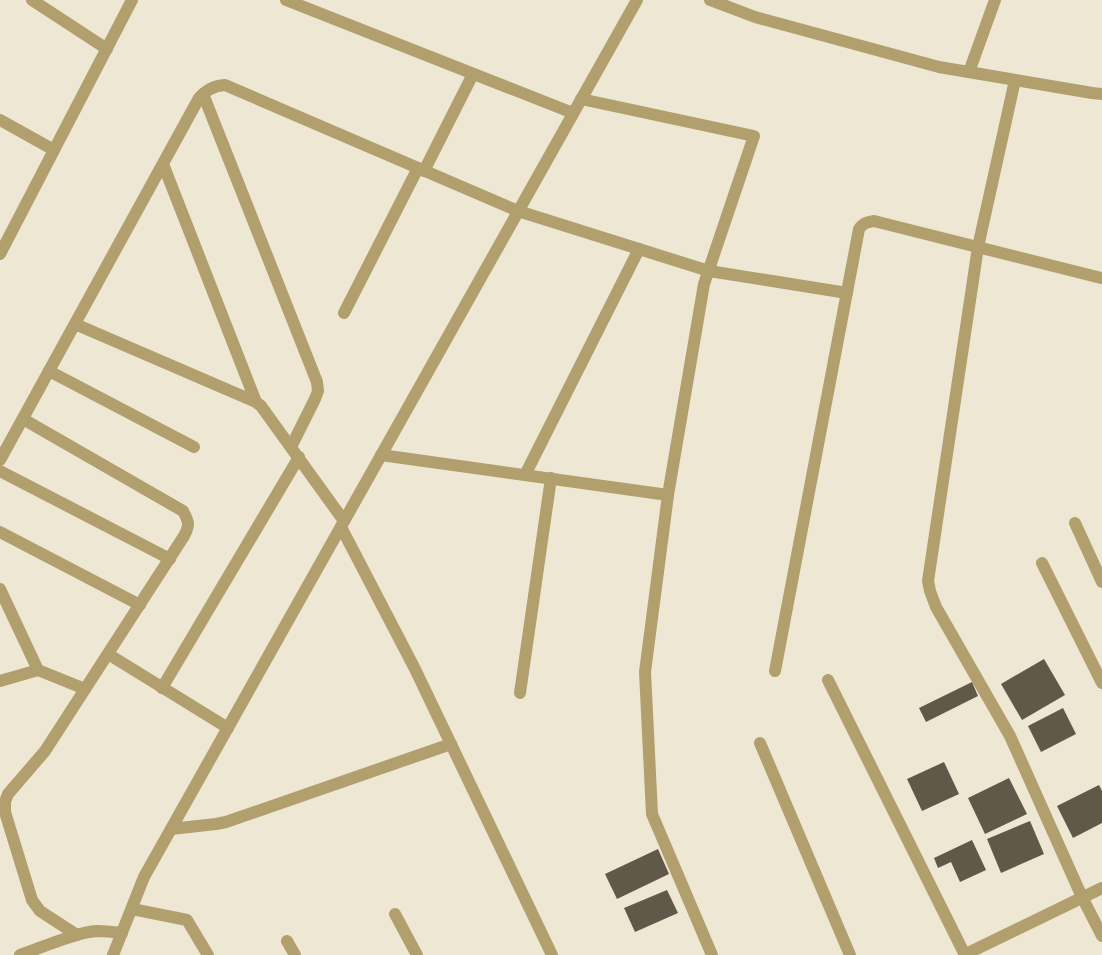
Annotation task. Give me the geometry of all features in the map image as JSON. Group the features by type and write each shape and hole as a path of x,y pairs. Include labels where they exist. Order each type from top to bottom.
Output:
{"street":[{"path":"32,0 107,49"},
{"path":"0,254 132,0"},
{"path":"286,0 573,113"},
{"path":"113,955 144,877 637,0"},
{"path":"710,0 755,17 940,67 1102,94"},
{"path":"969,72 995,0"},
{"path":"344,313 473,74"},
{"path":"1015,80 978,247 928,581 936,607 1010,736 1082,897 1102,936"},
{"path":"0,460 199,98 206,91 215,86 225,85 518,211 709,271 847,293"},
{"path":"162,688 295,452 318,391 317,382 203,94"},
{"path":"581,99 754,136 704,284 668,495 645,672 652,814 712,955"},
{"path":"0,120 54,150"},
{"path":"163,164 256,402"},
{"path":"775,671 859,230 862,224 868,221 874,221 1101,278"},
{"path":"524,475 640,249"},
{"path":"75,324 256,402 267,412 342,524 415,669 552,955"},
{"path":"49,371 194,447"},
{"path":"23,419 183,511 188,520 188,529 170,559 45,751 8,794 5,802 4,812 32,900 40,911 76,935"},
{"path":"381,455 668,495"},
{"path":"0,471 170,559"},
{"path":"520,692 551,478"},
{"path":"1075,523 1102,582"},
{"path":"0,532 140,605"},
{"path":"1042,562 1102,683"},
{"path":"0,589 38,670"},
{"path":"108,654 228,728"},
{"path":"0,681 38,670 85,689"},
{"path":"828,680 965,955 1102,888"},
{"path":"760,743 850,955"},
{"path":"171,829 226,822 451,744"},
{"path":"132,908 187,920 208,955"},
{"path":"395,914 417,955"},
{"path":"20,955 76,935 98,931 122,933"},
{"path":"287,941 296,955"}],"building":[{"path":"1044,659 1065,695 1022,720 1001,684"},
{"path":"972,682 978,696 926,722 919,708"},
{"path":"1063,708 1076,734 1041,752 1028,726"},
{"path":"944,762 959,794 922,811 907,779"},
{"path":"1009,778 1027,814 985,834 968,798"},
{"path":"1099,785 1102,791 1102,823 1073,838 1057,806"},
{"path":"1030,821 1044,854 1001,873 987,839"},
{"path":"972,840 986,870 960,882 951,862 938,868 934,858"},
{"path":"658,849 669,874 617,899 605,874"},
{"path":"667,890 678,913 635,932 624,908"}]}
